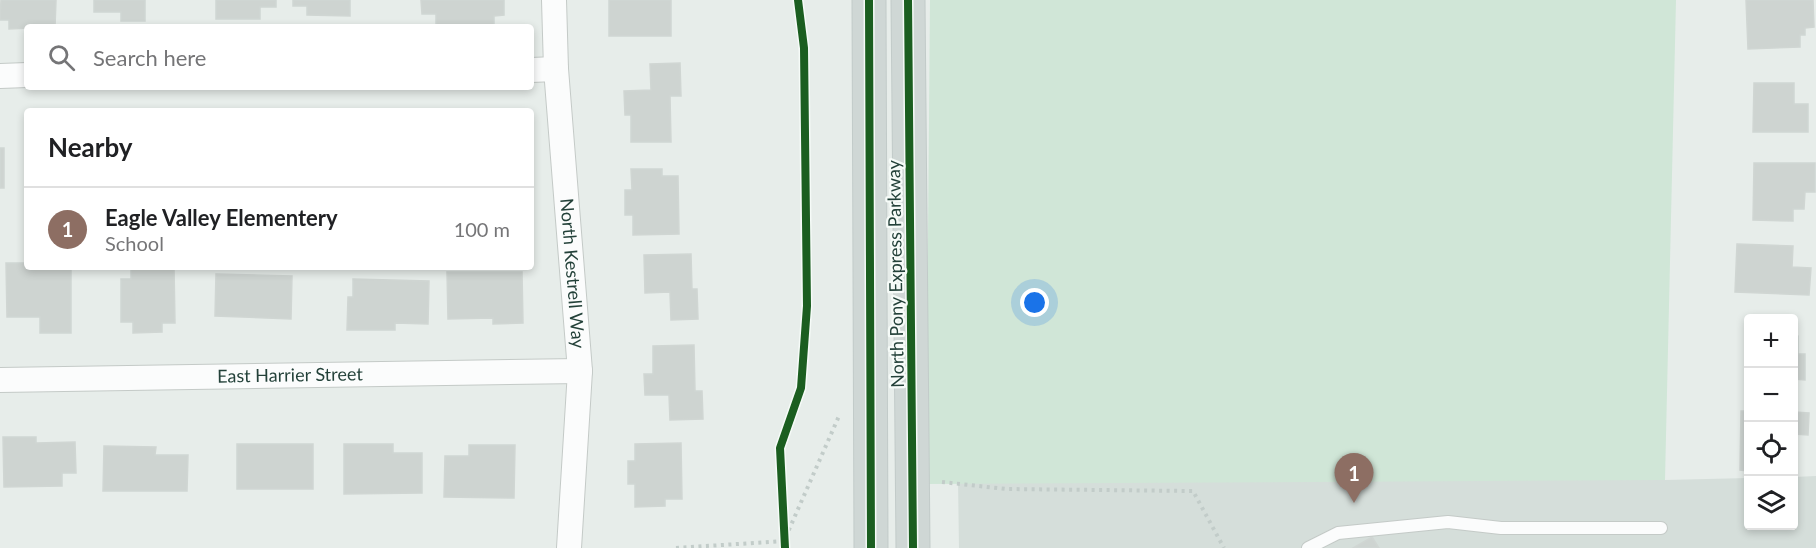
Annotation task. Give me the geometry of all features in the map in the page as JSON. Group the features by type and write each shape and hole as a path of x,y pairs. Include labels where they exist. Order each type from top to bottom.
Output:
{"main road":[{"name":"North Pony Express Parkway","path":"869,0 871,548"},
{"name":"North Pony Express Parkway","path":"908,0 913,548"}],"street":[{"name":"North Kestrell Way","path":"554,0 556,69 580,371 569,548"},
{"path":"534,70 556,69"},
{"path":"0,76 24,75"},
{"name":"East Harrier Street","path":"0,380 580,371"}],"lane":[{"path":"1308,548 1338,533 1448,522 1501,528 1661,528"}],"path":[{"path":"785,544 839,416"},
{"path":"939,482 1006,489 1193,490 1224,548"},
{"path":"783,518 785,544"},
{"path":"676,548 785,544"}],"shaded area":[{"path":"1816,476 1816,548 959,548 958,480 1744,478 1744,530 1798,530 1798,477"}],"green space":[{"path":"930,0 1676,0 1665,480 926,484"}],"building":[{"path":"1,0 56,0 55,24 24,24 24,28 9,29 9,20 0,20"},
{"path":"94,0 145,0 145,21 121,21 121,12 94,12"},
{"path":"216,0 276,0 276,7 260,7 260,19 216,19"},
{"path":"293,0 350,0 350,16 307,15 307,6 293,6"},
{"path":"421,0 504,0 504,15 494,16 494,24 436,24 436,14 422,14"},
{"path":"609,0 671,0 671,36 609,36"},
{"path":"1746,0 1813,0 1814,27 1805,28 1805,35 1800,35 1800,47 1748,49"},
{"path":"680,63 681,96 670,96 671,142 631,142 631,115 625,115 624,91 651,90 650,64"},
{"path":"1754,83 1794,83 1794,104 1808,104 1808,132 1753,132"},
{"path":"0,148 4,148 4,188 0,188"},
{"path":"1754,163 1815,163 1815,192 1805,192 1804,209 1793,209 1793,221 1753,220"},
{"path":"631,169 662,169 662,176 678,176 679,234 633,235 633,215 625,215 625,190 632,190"},
{"path":"1737,244 1793,246 1792,267 1811,268 1809,295 1735,292"},
{"path":"691,254 692,289 697,289 698,319 671,320 670,292 645,293 644,255"},
{"path":"6,263 24,263 24,270 71,270 71,333 40,333 40,317 7,317"},
{"path":"131,270 174,270 175,323 162,323 162,332 133,333 133,322 121,322 121,279 131,279"},
{"path":"447,272 522,272 523,323 493,324 493,318 448,319"},
{"path":"216,274 292,276 291,319 215,316"},
{"path":"353,279 429,281 428,324 395,323 395,330 347,330 348,297 353,297"},
{"path":"694,345 695,391 702,391 703,419 670,420 669,395 645,395 644,374 653,374 653,346"},
{"path":"1798,354 1805,354 1805,380 1798,379"},
{"path":"1741,411 1744,411 1744,470 1740,470"},
{"path":"1798,412 1809,413 1808,435 1798,434"},
{"path":"3,437 36,437 36,443 75,442 76,473 62,473 62,486 4,487"},
{"path":"681,443 682,499 665,499 665,506 635,507 635,484 628,484 628,461 635,461 635,444"},
{"path":"237,444 313,444 313,489 237,489"},
{"path":"344,444 393,444 393,453 422,453 422,493 344,494"},
{"path":"469,445 515,445 514,498 444,497 445,456 469,456"},
{"path":"104,446 156,447 155,455 188,455 187,491 103,491"},
{"path":"1372,537 1379,548 1353,548"}],"cycle path":[{"path":"785,548 780,448 801,388 807,306 804,48 798,0"},
{"path":"869,0 871,548"},
{"path":"908,0 913,548"}],"place":[{"name":"Eagle Valley Elementery","path":"1354,503"}]}
